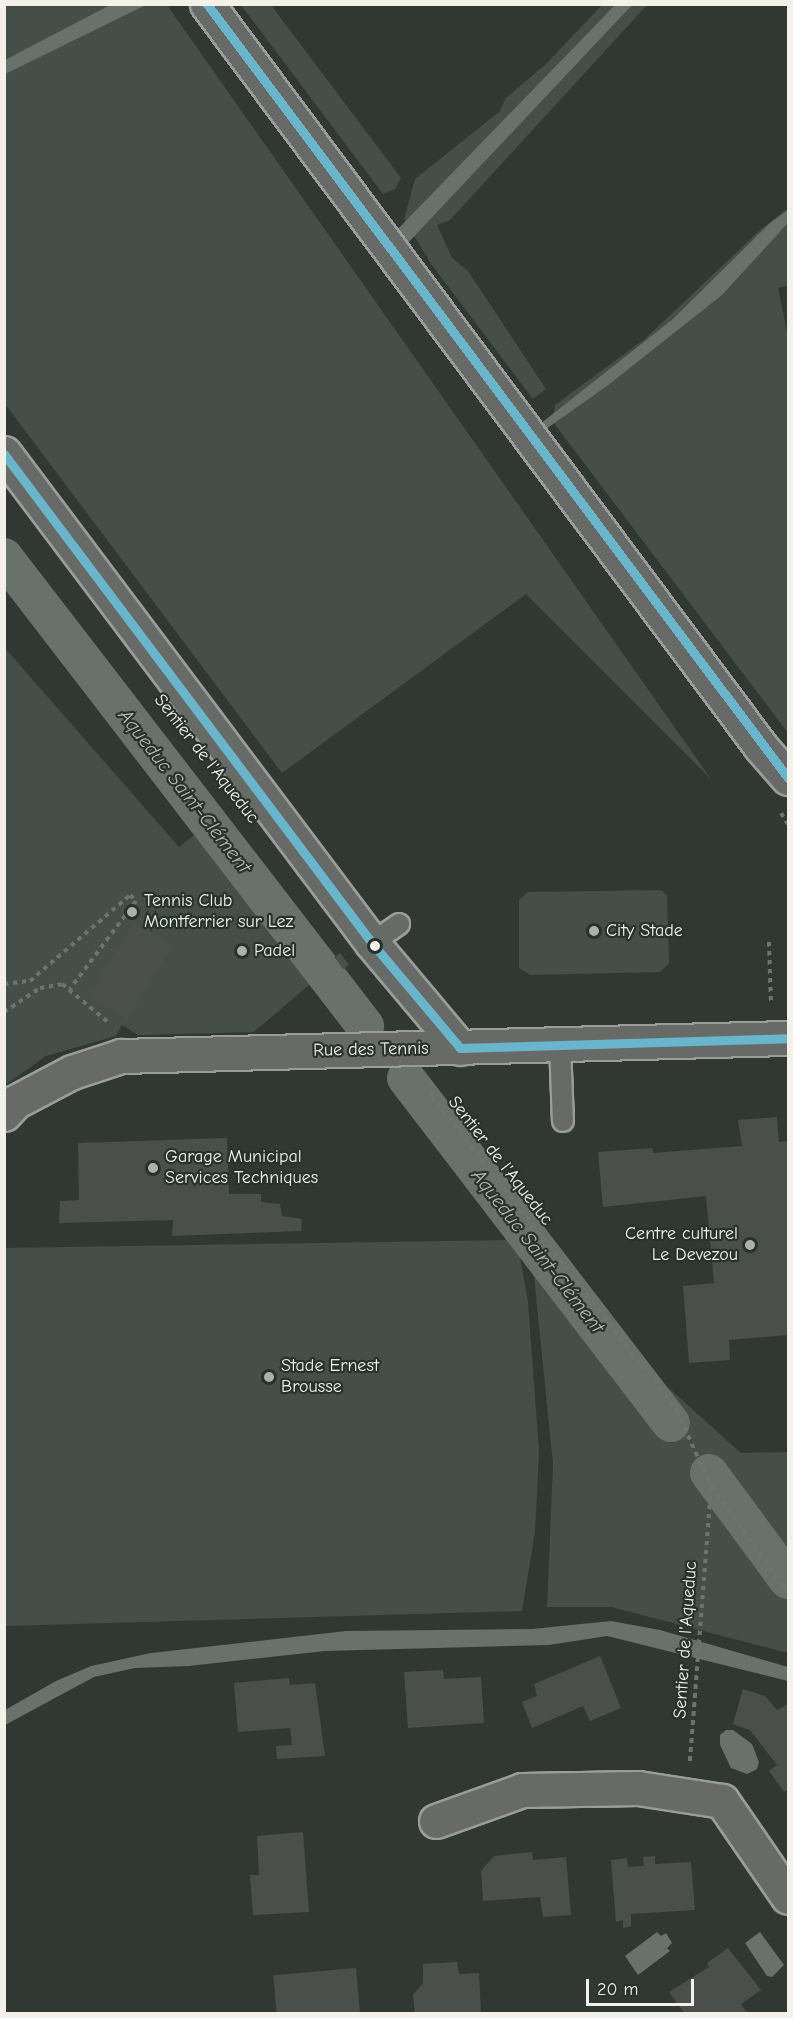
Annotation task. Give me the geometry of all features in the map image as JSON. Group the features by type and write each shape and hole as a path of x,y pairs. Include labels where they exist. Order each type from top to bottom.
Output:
{"street":[{"path":"207,4 761,747 789,778"},
{"path":"4,453 372,944 460,1048"},
{"path":"761,747 789,793"},
{"name":"Rue des Tennis","path":"4,1114 15,1102 72,1072 121,1056 277,1061 425,1049 780,1038"},
{"path":"436,1821 522,1790 638,1788 722,1801 789,1897"}],"lane":[{"path":"372,944 399,924"},
{"path":"560,1044 563,1121"}],"path":[{"path":"4,984 30,981 130,895 136,901 70,989"},
{"path":"769,942 780,1038"},
{"path":"4,1012 40,987 62,984 70,989 88,1009 120,1029 139,1055"},
{"name":"Sentier de l'Aqueduc","path":"425,1049 432,1096 677,1411 711,1486 789,1593"},
{"name":"Sentier de l'Aqueduc","path":"688,1796 711,1486"}],"shaded area":[{"path":"112,4 146,5 5,74 5,60"},
{"path":"4,5 167,5 711,779 526,594 282,773 5,404"},
{"path":"241,5 271,5 401,178 395,189 383,194"},
{"path":"602,5 647,5 450,220 437,225 452,258 468,271 546,389 533,399 431,264 404,219 415,179 499,112 506,98 546,64"},
{"path":"615,5 632,5 406,245 396,231"},
{"path":"788,208 788,285 778,288 788,336 788,733 553,422 555,405 646,338 760,230"},
{"path":"788,210 788,223 722,295 607,386 546,429 540,424 673,319 770,223"},
{"name":"Tennis Club Montferrier sur Lez","path":"4,647 179,847 194,835 317,978 254,1032 138,1035 122,1025 116,1036 46,1056 5,1085"},
{"name":"City Stade","path":"661,890 667,895 669,963 660,972 530,975 519,968 519,900 528,892"},
{"name":"Stade Ernest Brousse","path":"517,1240 528,1302 539,1452 535,1532 522,1611 5,1626 5,1248"},
{"path":"533,1266 741,1453 788,1452 788,1653 611,1607 547,1607 553,1464"},
{"path":"611,1621 660,1630 788,1667 788,1681 607,1636 549,1645 325,1651 189,1666 135,1668 94,1677 5,1725 5,1710 56,1681 91,1666 151,1653 346,1631 532,1629"},
{"path":"726,1730 733,1730 752,1744 759,1762 757,1769 747,1774 731,1768 720,1745 720,1735"},
{"path":"657,1932 661,1936 666,1933 672,1943 667,1948 670,1951 638,1975 625,1956"},
{"path":"760,1932 784,1965 772,1977 767,1976 745,1943"}],"building":[{"path":"134,922 173,946 127,1020 88,996"},
{"path":"340,953 349,965 343,969 334,957"},
{"name":"Centre culturel Le Devezou","path":"777,1117 779,1142 788,1141 788,1335 729,1340 730,1360 689,1363 683,1286 714,1283 706,1196 603,1207 598,1152 652,1148 653,1153 742,1146 738,1120"},
{"path":"227,1138 229,1194 261,1194 261,1202 280,1204 282,1216 302,1219 301,1231 172,1236 173,1220 59,1223 60,1201 79,1200 78,1143"},
{"path":"600,1656 621,1708 590,1721 583,1706 532,1728 522,1702 537,1696 534,1684"},
{"path":"443,1670 444,1679 481,1677 484,1723 408,1728 404,1672"},
{"path":"289,1678 290,1685 315,1683 325,1756 277,1759 276,1746 292,1745 290,1728 238,1732 234,1683"},
{"path":"743,1689 765,1696 777,1710 788,1704 788,1789 784,1792 769,1771 777,1765 750,1730 733,1724"},
{"path":"303,1832 309,1912 253,1915 250,1875 259,1875 257,1836"},
{"path":"532,1852 533,1860 566,1857 571,1915 543,1917 540,1897 483,1901 481,1871 494,1856"},
{"path":"655,1856 655,1864 691,1862 695,1910 631,1914 631,1926 623,1928 623,1920 616,1922 611,1860 627,1858 628,1867 644,1866 643,1857"},
{"path":"728,1948 761,1990 741,2004 748,2014 685,2014 669,1992 709,1967 707,1963"},
{"path":"457,1962 459,1974 479,1973 481,2013 415,2014 413,1995 423,1983 423,1964"},
{"path":"356,1968 360,2014 277,2014 273,1975"}],"waterway":[{"name":"Aqueduc Saint-Clément","path":"4,557 365,1026"},
{"name":"Aqueduc Saint-Clément","path":"406,1078 671,1423"},
{"name":"Aqueduc Saint-Clément","path":"709,1473 788,1580"}],"transit line":[{"path":"207,4 788,778"},
{"path":"4,454 372,943 460,1048"},
{"path":"460,1048 788,1038"}],"place":[{"name":"Tennis Club Montferrier sur Lez","path":"132,912"},
{"name":"City Stade","path":"594,931"},
{"name":"Padel","path":"242,951"},
{"name":"Garage Municipal Services Techniques","path":"153,1168"},
{"name":"Centre culturel Le Devezou","path":"750,1245"},
{"name":"Stade Ernest Brousse","path":"269,1377"}]}
